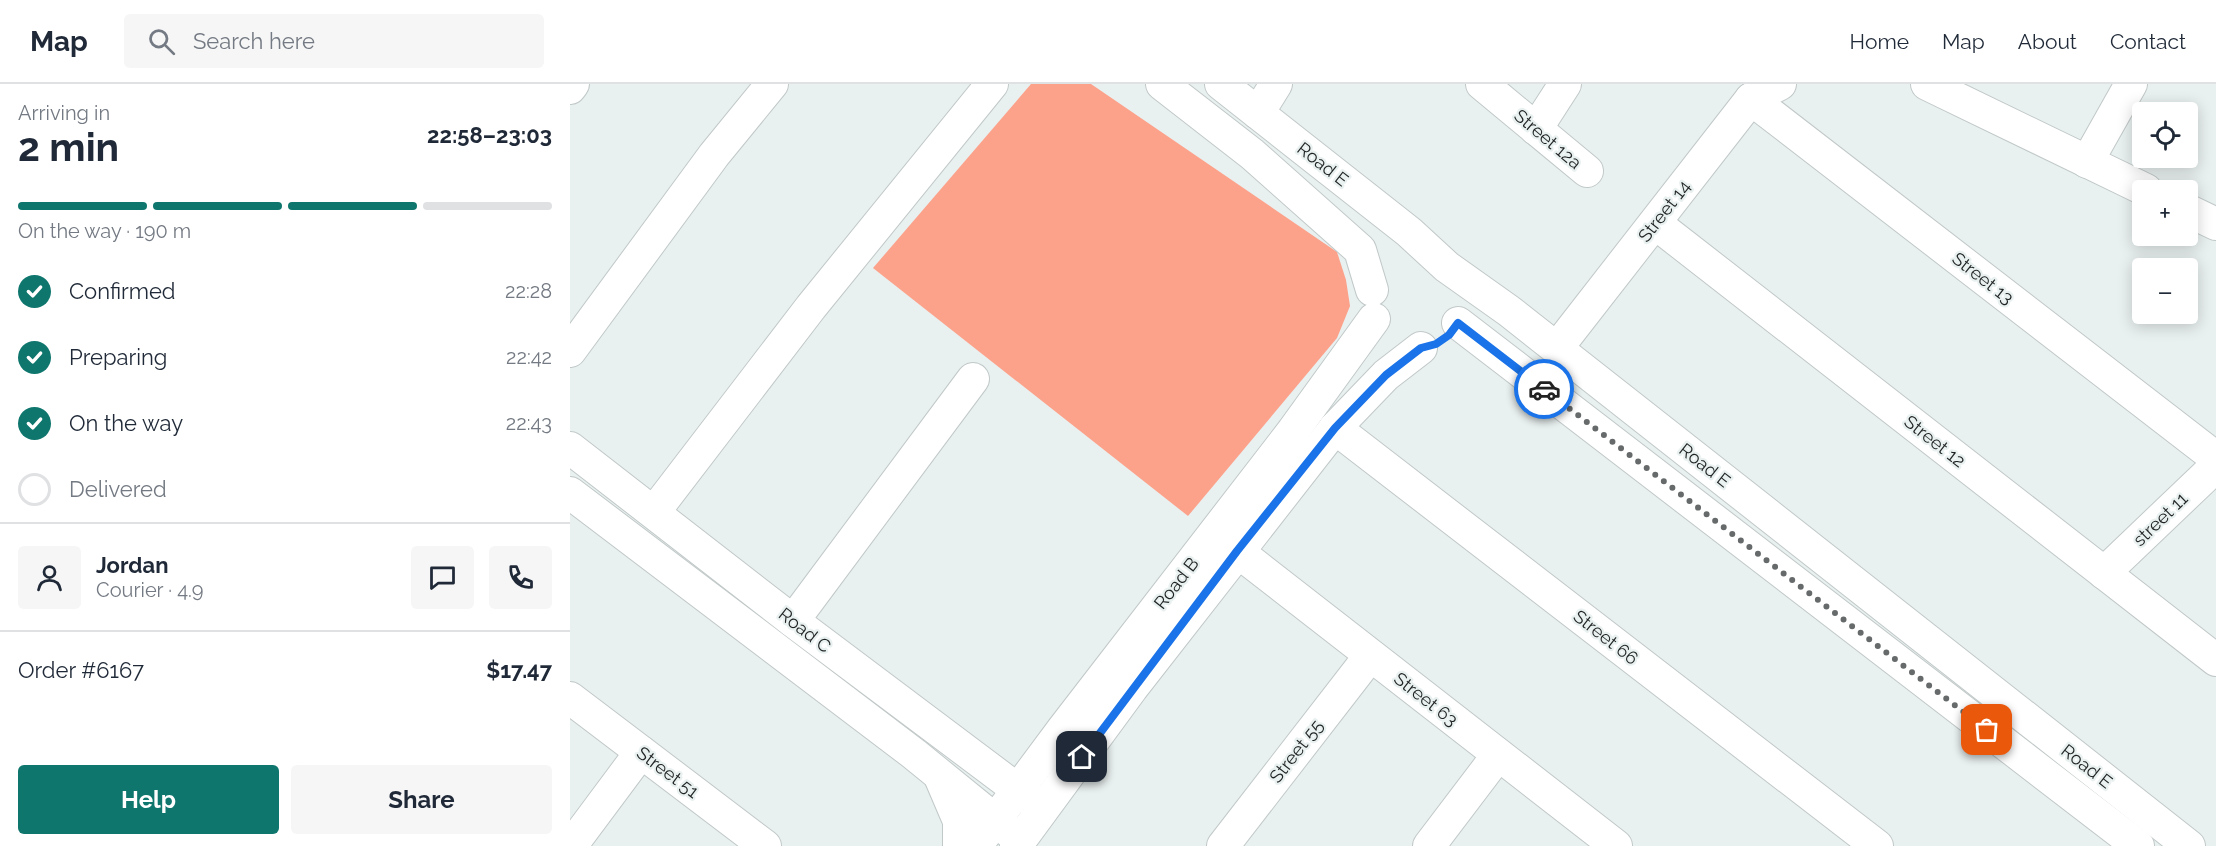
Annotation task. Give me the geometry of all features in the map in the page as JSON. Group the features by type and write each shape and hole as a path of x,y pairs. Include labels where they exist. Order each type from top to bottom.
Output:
{"street":[{"path":"570,88 573,84"},
{"path":"570,351 714,155 772,84"},
{"path":"654,512 811,307 992,84"},
{"path":"1162,84 1252,154 1360,250 1373,304 1382,332 1393,341 1406,347 1421,348 1436,344 1449,335 1458,323 1463,308 1462,293 1457,279 1447,267 1433,259 1418,256 1403,258 1389,265 1379,276 1373,304"},
{"name":"Road E","path":"1221,84 1409,232 1447,267 1557,348 2189,846"},
{"path":"1258,113 1276,84"},
{"name":"Street 12a","path":"1482,84 1587,171"},
{"path":"1536,129 1565,84"},
{"name":"Street 14","path":"1557,348 1751,99 1780,84"},
{"path":"1927,84 2132,183"},
{"path":"2087,162 2131,84"},
{"name":"Street 13","path":"1751,99 2216,458"},
{"path":"2198,215 2216,224"},
{"name":"Street 12","path":"1655,222 2216,660"},
{"name":"Road B","path":"976,846 1063,729 1293,432 1373,304"},
{"name":"Road E","path":"1458,323 2138,846"},
{"name":"Road B","path":"1018,843 1132,688 1335,428 1386,375 1421,348"},
{"path":"793,621 973,379"},
{"name":"Street 66","path":"1335,428 1869,844"},
{"name":"Road C","path":"570,448 793,621 1044,808"},
{"name":"street 11","path":"2104,573 2216,466"},
{"name":"Road C","path":"570,493 939,774 1018,843"},
{"name":"Street 63","path":"1237,551 1616,846"},
{"name":"Street 55","path":"1223,846 1370,656"},
{"name":"Street 51","path":"570,698 765,846"},
{"path":"571,846 641,752"},
{"path":"1429,846 1498,755"},
{"path":"939,774 959,820 959,846"}],"shaded area":[{"path":"1031,84 1091,84 1337,252 1346,280 1350,306 1337,338 1188,516 873,268"}],"way so far":[{"path":"1544,389 1987,730"}],"route":[{"path":"1082,757 1171,636 1307,463 1335,428 1386,375 1421,348 1436,344 1449,335 1458,323 1544,389"}]}
